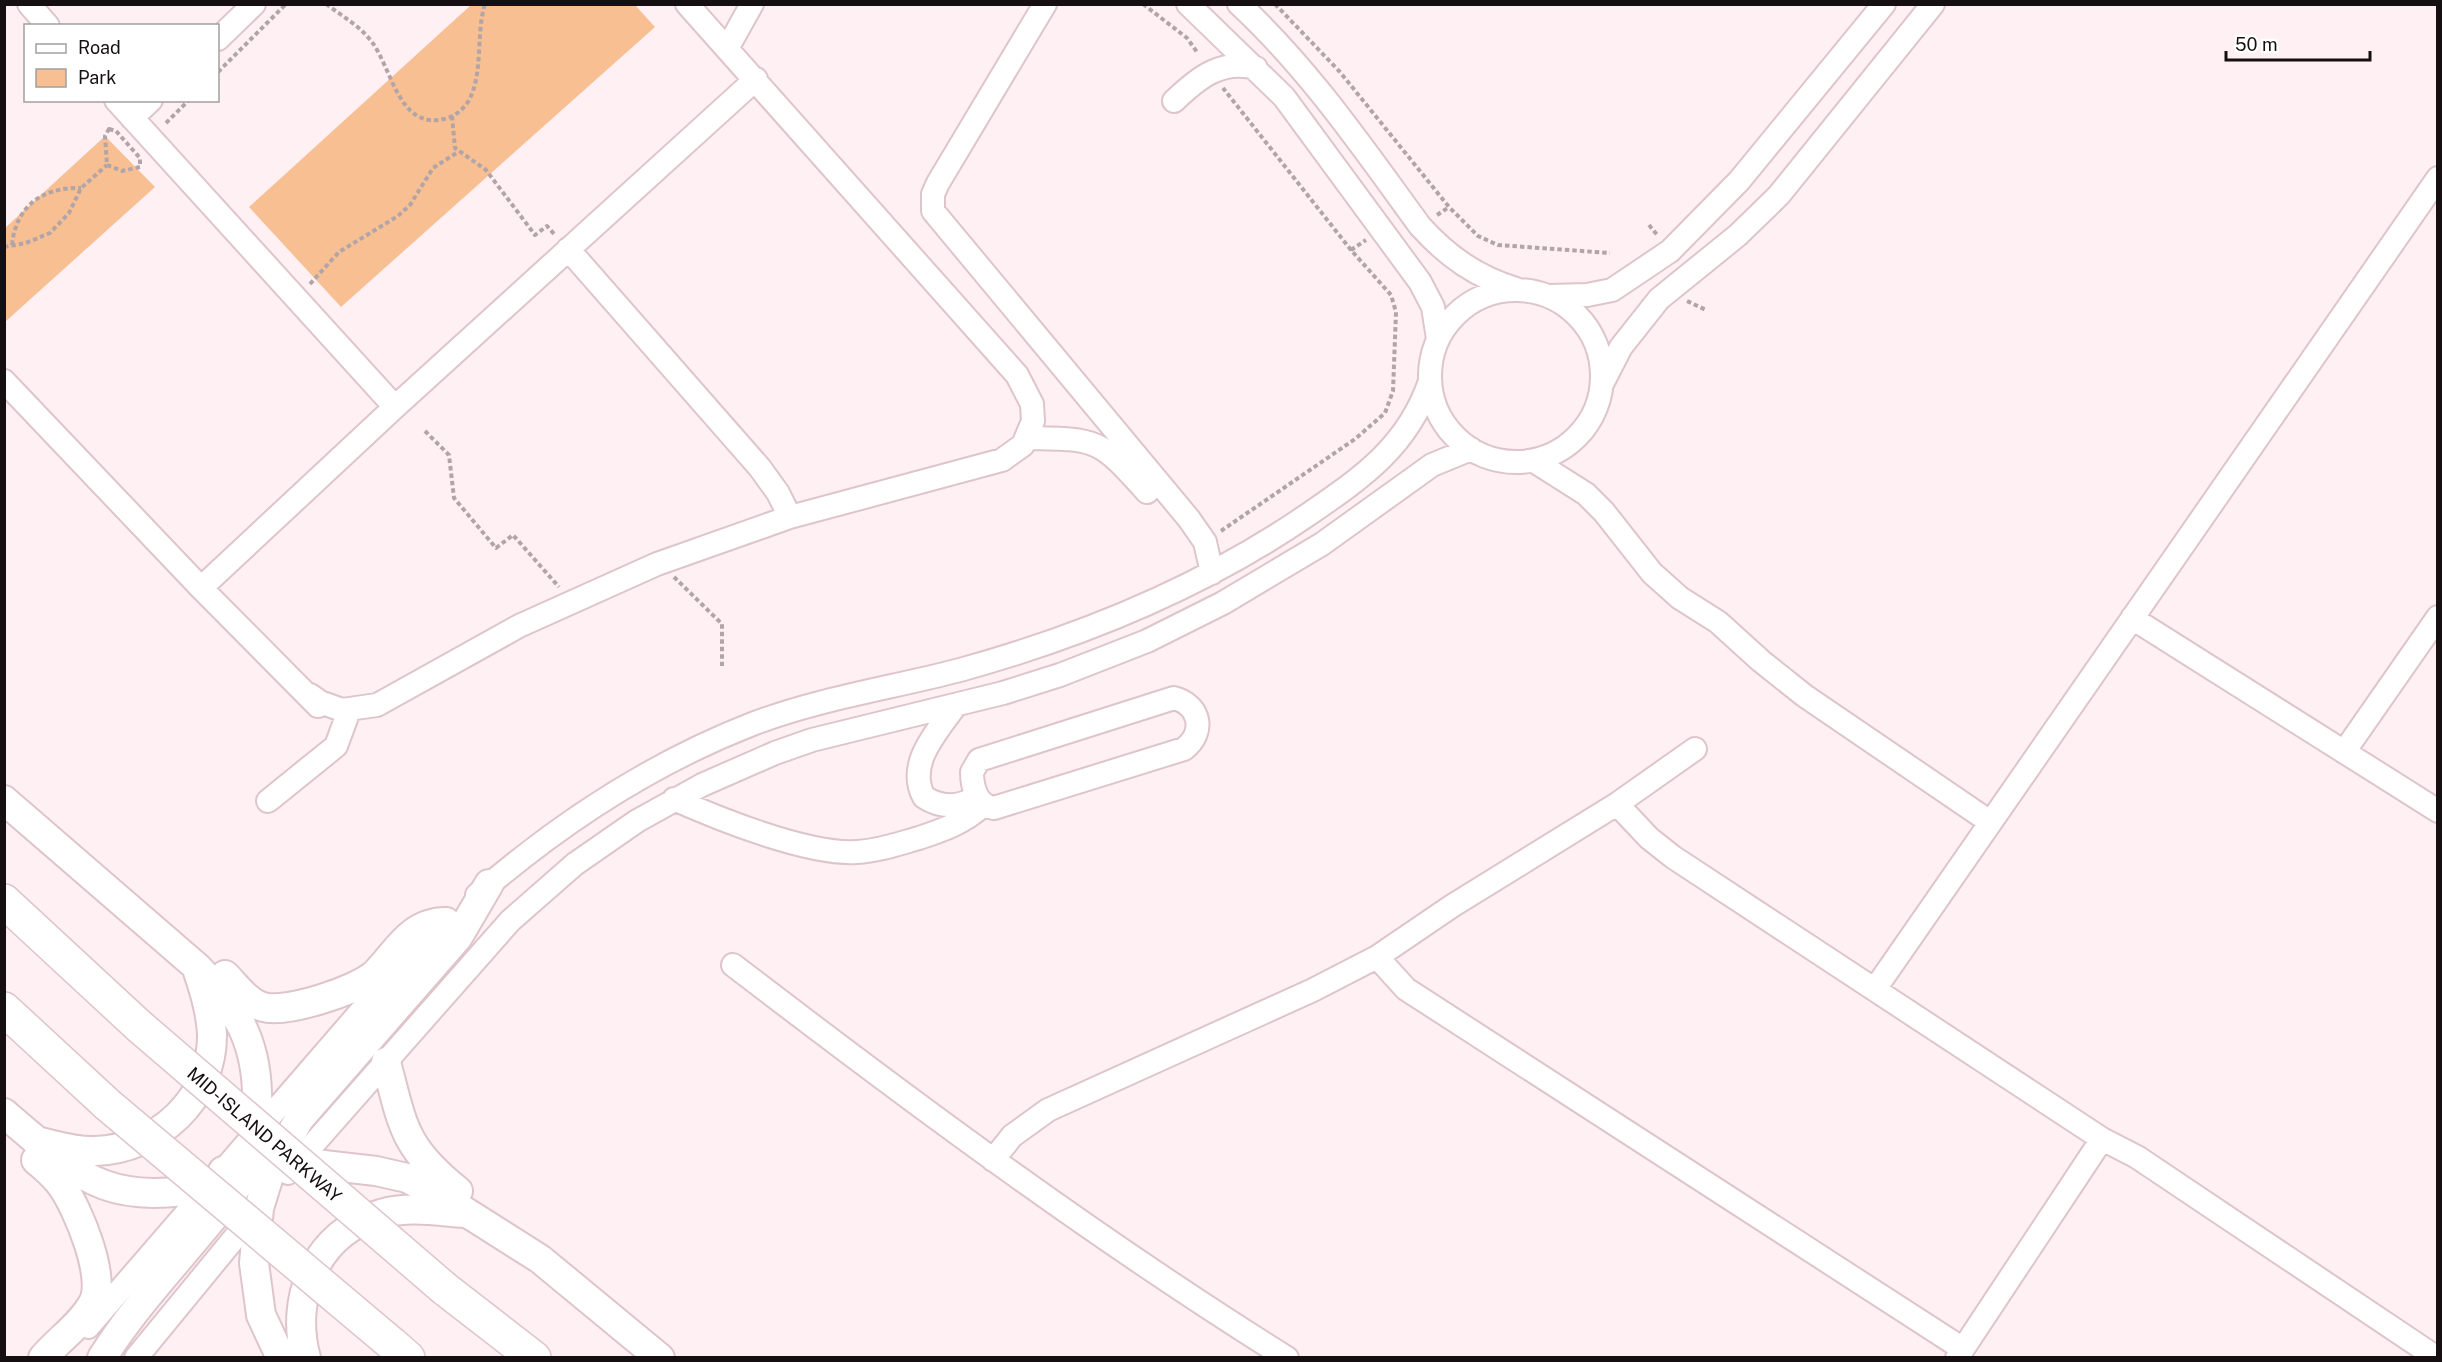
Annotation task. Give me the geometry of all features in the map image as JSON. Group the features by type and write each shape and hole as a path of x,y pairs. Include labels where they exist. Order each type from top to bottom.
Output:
{"highway":[{"name":"MID-ISLAND PARKWAY","path":"4,901 138,1026 445,1289 534,1358"},
{"path":"4,1009 108,1105 400,1351"}],"main road":[{"path":"4,800 197,967 222,994 239,1018 249,1040 257,1068 260,1129 255,1175 259,1208 254,1263 257,1297 261,1315 281,1358"},
{"path":"102,1358 126,1323 458,937 489,884"},
{"path":"158,931 172,930 186,937 248,998 264,1007 278,1009 360,984 375,974 417,928 426,924 446,922"},
{"path":"36,1141 77,1150 111,1149 146,1139 176,1119 202,1082 210,1052 210,1018 197,967"},
{"path":"386,1062 401,1118 413,1147 428,1167 475,1204 477,1220"},
{"path":"4,1113 73,1171 120,1190 157,1195 255,1175 343,1166 407,1178 540,1259 660,1358"},
{"path":"4,1129 53,1175 66,1192 76,1212 98,1276 97,1294 89,1310 43,1358"},
{"path":"306,1358 300,1332 302,1298 314,1265 336,1238 365,1220 381,1214 416,1210 477,1220"}],"street":[{"path":"29,4 46,24"},
{"path":"219,38 254,4"},
{"path":"310,696 342,710 366,708 387,699 519,626 657,564 851,498 1002,460 1035,438 1046,425 1044,406 1034,388 1017,375 728,47 687,4"},
{"path":"728,47 752,4"},
{"path":"1045,4 938,183 933,194 933,212 1189,519 1204,542 1215,572 1233,597"},
{"path":"1188,4 1284,97 1420,282 1433,307 1438,339"},
{"path":"1239,4 1271,34 1313,80 1420,226 1436,244 1474,272 1518,290 1548,296 1587,295 1612,290 1670,251 1739,181 1884,4"},
{"path":"1518,290 1488,295 1474,301 1451,320 1438,339 1430,363 1430,381 1439,417 1449,432 1471,449 1496,460 1515,463 1534,461 1552,455 1569,445 1583,432 1593,415 1603,382 1621,347 1659,299 1738,235 1779,195 1933,4"},
{"path":"1194,82 1209,56 1211,26"},
{"path":"1174,101 1194,82 1220,67 1244,65 1256,68"},
{"path":"201,588 395,407 756,79"},
{"path":"118,102 395,407"},
{"path":"132,118 149,102"},
{"path":"1875,988 2438,178"},
{"path":"568,249 760,468 778,493 790,517"},
{"path":"1548,296 1562,303 1585,324 1599,351 1603,382"},
{"path":"4,381 201,588 325,712 346,719 374,712 387,699"},
{"path":"260,1129 375,995 446,922 489,884 608,798 649,773 720,738 796,709 838,697 950,672 1018,652 1132,611 1215,572 1318,508 1389,453 1418,413 1430,381"},
{"path":"1035,438 1082,440 1105,448 1147,492"},
{"path":"61,1358 255,1175 386,1062 480,952 542,892 606,842 674,800 738,768 812,740 1004,693 1113,655 1171,629 1233,597 1322,544 1426,468 1471,449"},
{"path":"1534,461 1586,494 1604,512 1652,573 1680,598 1719,622 1761,661 1805,696 1990,822"},
{"path":"2344,752 2438,617"},
{"path":"2132,618 2438,811"},
{"path":"674,800 754,830 807,846 842,852 885,848 946,829 969,817 980,801 972,772 979,760 986,757 1166,699 1182,700 1194,709 1198,731 1195,738 1184,749 1000,807 980,801 937,804 924,797 917,780 920,762 955,706"},
{"path":"268,801 336,746 346,719"},
{"path":"993,1160 1023,1126 1048,1110 1313,990 1377,957 1452,906 1617,804 1695,749"},
{"path":"1617,804 1649,838 1673,857 2102,1139 2137,1157 2437,1358"},
{"path":"1377,957 1396,980 1418,997 1960,1353 2102,1139"},
{"path":"733,964 993,1160 1126,1252 1287,1358"},
{"path":"136,1358 259,1208"}],"path":[{"path":"219,71 286,4"},
{"path":"326,4 348,19 370,40 402,101 413,114 429,120 452,116 466,104 474,88 485,4"},
{"path":"1143,4 1187,38 1197,52"},
{"path":"1275,4 1340,72 1449,207 1478,236 1498,245 1610,253"},
{"path":"1204,542 1355,439 1385,413 1393,391 1396,312 1391,295 1216,80"},
{"path":"166,123 187,102"},
{"path":"452,116 452,139 458,152 486,170 535,235 547,226 568,249"},
{"path":"113,129 140,158 142,164 122,171 107,165 106,132 113,129"},
{"path":"299,303 324,267 339,252 398,216 410,205 433,168 458,152"},
{"path":"4,247 38,239 56,228 69,213 81,188 107,165"},
{"path":"12,245 21,213 37,197 57,189 81,188"},
{"path":"425,431 449,455 454,498 496,548 513,535 567,595"},
{"path":"657,564 719,618 724,631 722,666"}],"green space":[{"path":"471,5 635,5 655,27 341,307 249,207"},
{"path":"105,136 155,187 5,322 5,228"}]}
